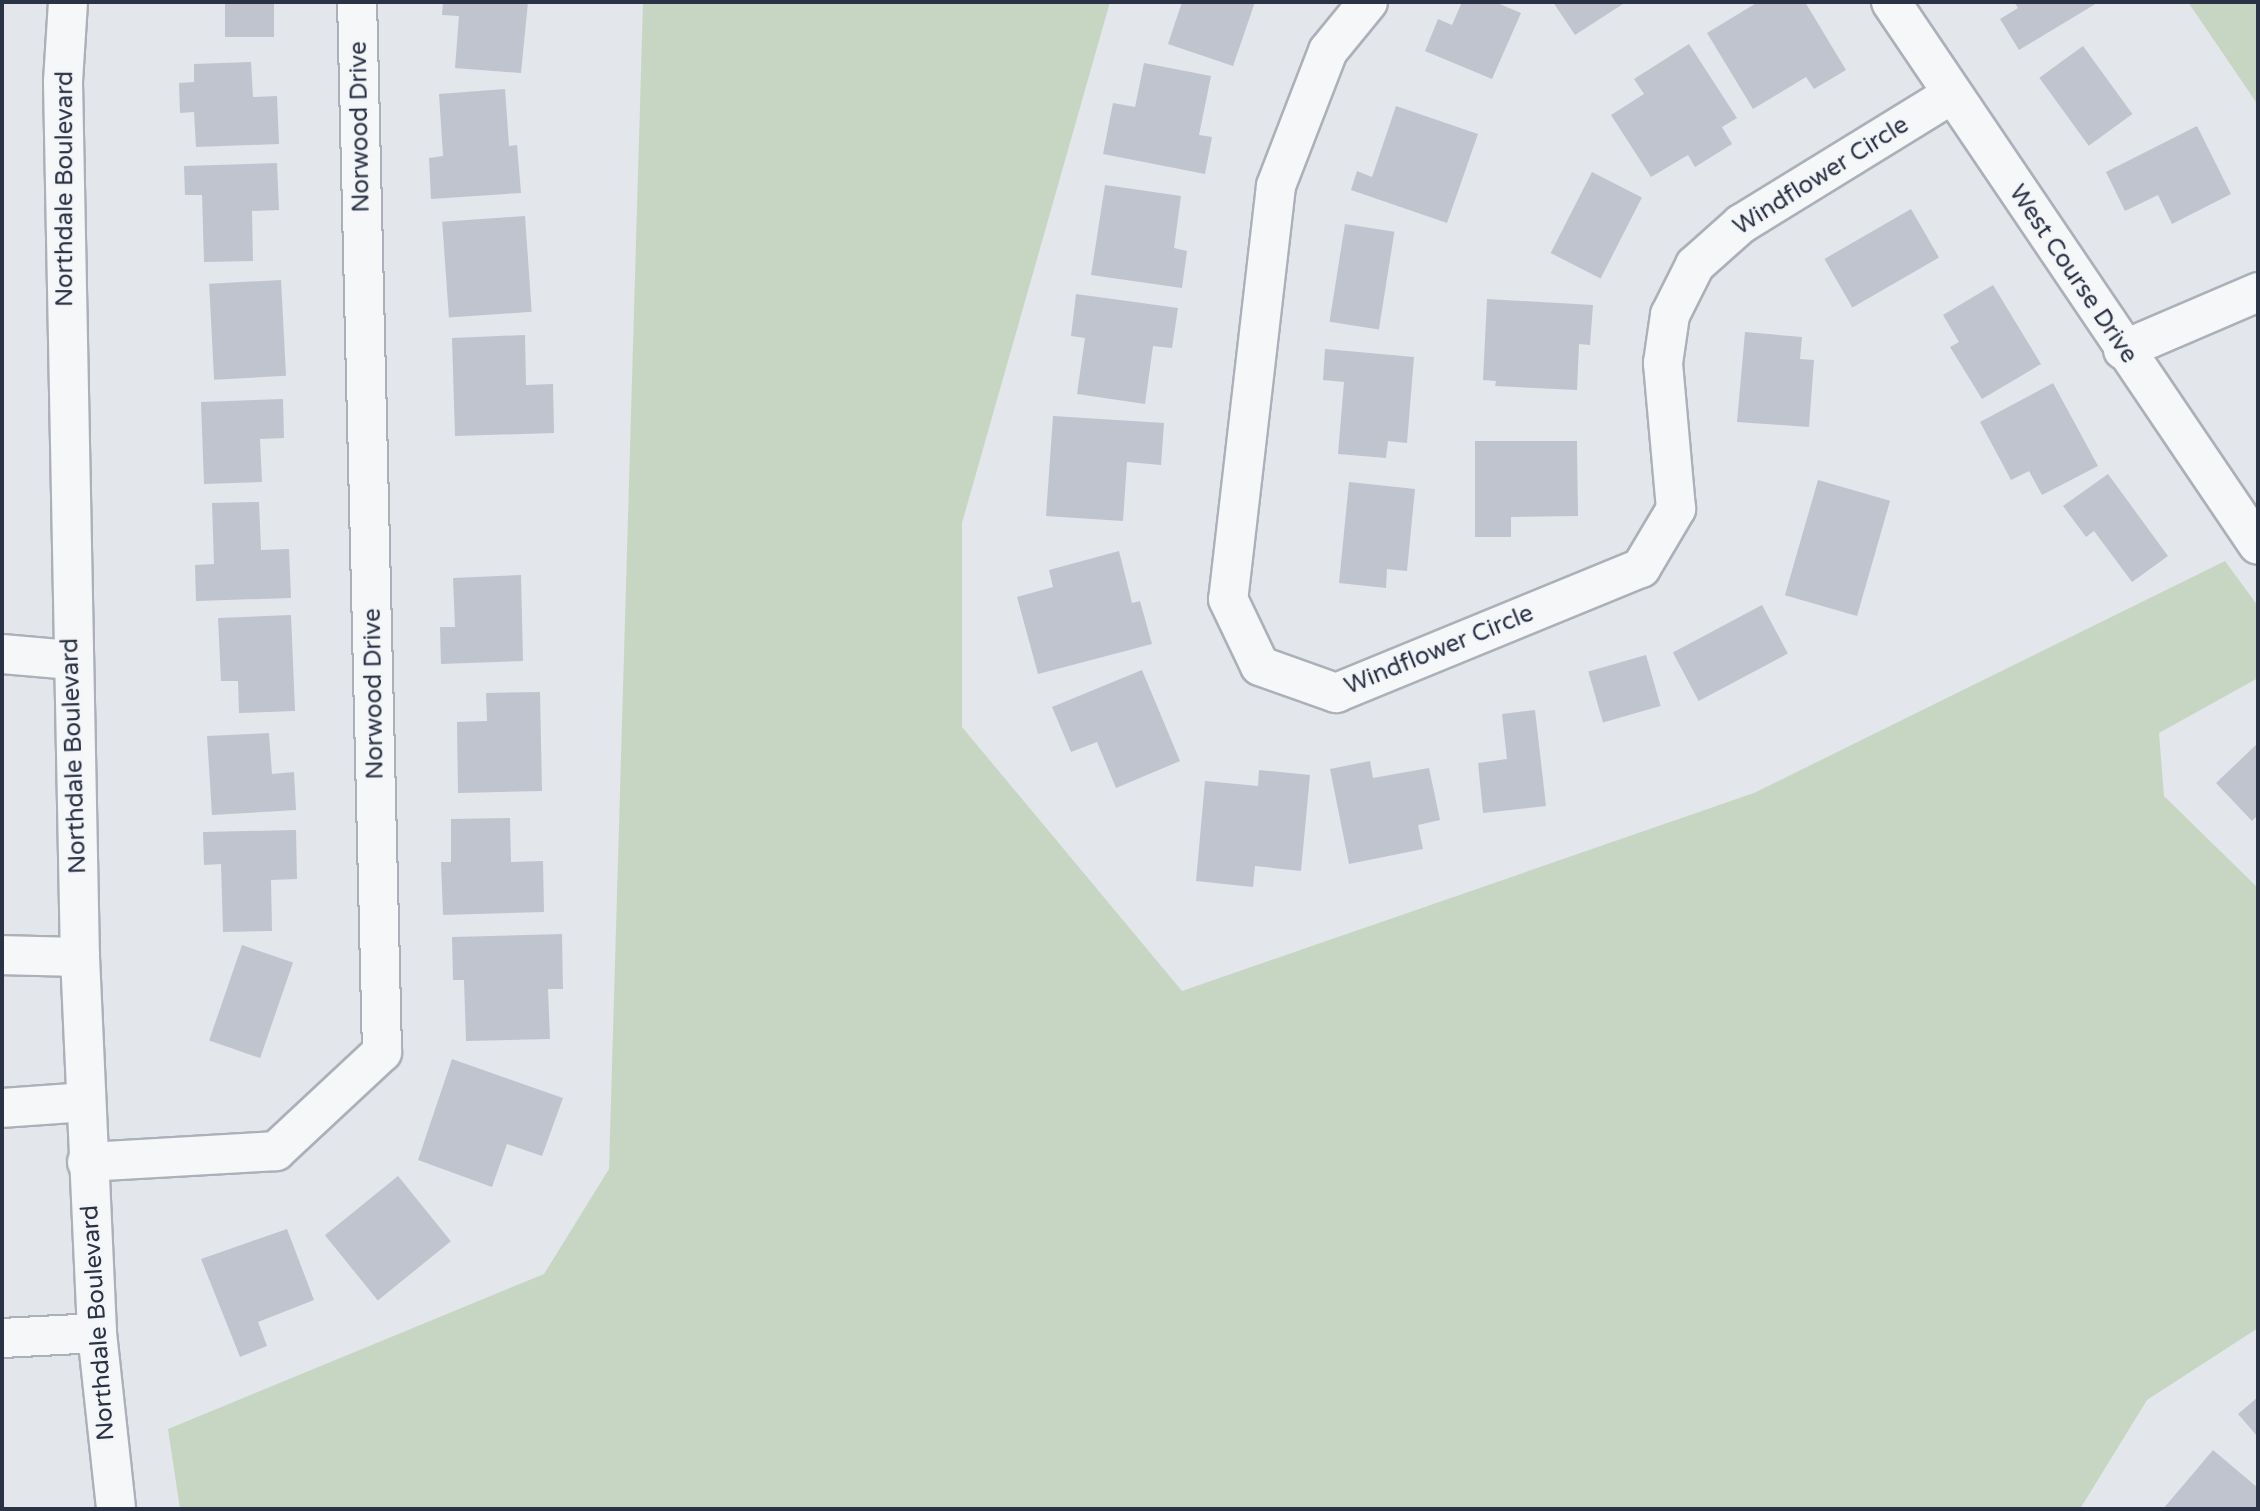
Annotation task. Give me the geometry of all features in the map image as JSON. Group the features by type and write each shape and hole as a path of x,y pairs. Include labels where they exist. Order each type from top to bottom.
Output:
{"street":[{"name":"Northdale Boulevard","path":"68,2 62,82 71,660 80,957 87,1162 97,1333 116,1509"},
{"name":"Norwood Drive","path":"87,1162 276,1151 382,1052 357,2"},
{"name":"Windflower Circle","path":"1368,2 1328,51 1276,186 1228,599 1260,666 1336,692 1641,568 1676,509 1663,363 1670,315 1695,265 1741,223 1952,94"},
{"name":"West Course Drive","path":"1891,2 2123,350 2258,545"},
{"path":"2123,350 2258,292"},
{"path":"2,654 71,660"},
{"path":"2,955 80,957"},
{"path":"2,1108 85,1102"},
{"path":"2,1338 97,1333"}],"green space":[{"path":"643,2 1110,2 962,523 962,727 1182,991 1754,793 2225,561 2258,606 2258,678 2159,733 2164,796 2258,888 2258,1328 2147,1400 2080,1509 180,1509 168,1429 544,1274 609,1169"},
{"path":"2188,2 2258,2 2258,105"}],"building":[{"path":"225,2 274,2 274,37 225,37"},
{"path":"443,2 528,2 521,73 455,68 459,16 442,15"},
{"path":"1182,2 1255,2 1233,66 1168,44"},
{"path":"1462,2 1495,2 1521,13 1492,79 1425,51 1438,19 1452,25"},
{"path":"1553,2 1626,2 1575,35"},
{"path":"1758,2 1805,2 1846,70 1814,89 1806,77 1753,109 1707,33"},
{"path":"2014,2 2097,3 2019,50 2000,19 2018,8"},
{"path":"1689,44 1737,118 1722,127 1732,144 1695,167 1688,155 1651,177 1611,115 1644,94 1634,79"},
{"path":"2083,46 2132,114 2089,146 2039,78"},
{"path":"251,62 253,97 277,96 279,144 196,147 194,112 180,113 179,83 194,82 194,64"},
{"path":"1144,63 1211,76 1199,135 1212,137 1205,174 1103,154 1113,103 1135,107"},
{"path":"505,89 509,146 517,145 521,193 431,199 429,158 443,156 439,94"},
{"path":"1396,106 1478,134 1447,223 1351,190 1357,171 1372,177"},
{"path":"2197,126 2231,194 2172,224 2158,195 2125,211 2106,172"},
{"path":"277,163 279,210 252,211 253,261 204,262 202,195 185,195 184,166"},
{"path":"1592,172 1642,197 1601,279 1551,253"},
{"path":"1105,185 1181,196 1174,248 1187,251 1182,288 1091,275"},
{"path":"1911,209 1939,257 1852,307 1824,259"},
{"path":"525,216 532,312 449,318 442,222"},
{"path":"1345,224 1394,232 1379,330 1330,322"},
{"path":"281,280 286,376 214,380 209,284"},
{"path":"1993,285 2041,364 1982,399 1950,347 1959,342 1943,315"},
{"path":"1076,294 1178,308 1172,348 1153,346 1145,404 1077,394 1085,338 1071,336"},
{"path":"1487,299 1593,305 1590,345 1579,344 1577,390 1495,386 1496,381 1483,380"},
{"path":"1745,332 1802,337 1800,359 1814,360 1809,427 1737,422"},
{"path":"525,335 526,385 553,384 554,433 455,436 452,338"},
{"path":"1325,349 1414,357 1407,443 1388,441 1386,458 1338,454 1344,382 1323,380"},
{"path":"2053,383 2098,466 2042,495 2029,471 2011,480 1980,422"},
{"path":"283,399 284,438 260,439 262,482 204,484 201,402"},
{"path":"1053,416 1164,423 1161,465 1127,462 1123,521 1046,516"},
{"path":"1475,441 1577,441 1578,516 1511,517 1511,537 1475,537"},
{"path":"2108,474 2168,556 2132,582 2094,531 2086,537 2063,506"},
{"path":"1818,480 1890,501 1857,616 1785,595"},
{"path":"1349,482 1415,489 1407,571 1387,569 1386,588 1339,583"},
{"path":"259,502 261,550 289,549 291,598 196,601 195,565 214,564 212,503"},
{"path":"1119,551 1132,603 1140,601 1152,644 1038,674 1017,597 1053,587 1049,570"},
{"path":"521,575 523,661 441,664 440,627 455,627 453,578"},
{"path":"1762,605 1788,654 1699,701 1673,652"},
{"path":"291,615 295,711 239,713 238,681 221,681 218,618"},
{"path":"1646,655 1661,706 1603,722 1588,672"},
{"path":"1142,670 1180,761 1116,788 1097,742 1071,752 1052,707"},
{"path":"540,692 542,791 458,793 457,722 487,721 486,693"},
{"path":"1535,710 1546,806 1483,813 1478,763 1507,759 1502,714"},
{"path":"269,733 272,774 294,772 296,810 212,815 207,736"},
{"path":"2258,743 2258,815 2252,821 2216,783"},
{"path":"1370,761 1373,778 1429,768 1440,820 1418,825 1423,849 1349,864 1330,769"},
{"path":"1259,770 1310,775 1301,871 1255,866 1253,887 1196,881 1205,781 1258,786"},
{"path":"510,818 511,862 543,861 544,912 443,915 441,862 451,862 451,819"},
{"path":"296,830 297,879 271,880 272,931 223,932 221,864 204,865 203,832"},
{"path":"562,934 563,989 548,989 550,1039 466,1041 464,980 453,980 452,937"},
{"path":"242,945 293,963 260,1058 209,1040"},
{"path":"452,1059 563,1098 542,1156 507,1144 492,1187 418,1160"},
{"path":"398,1176 451,1241 378,1300 325,1235"},
{"path":"287,1229 314,1300 258,1322 267,1346 240,1357 201,1259"},
{"path":"2258,1397 2258,1437 2238,1414"},
{"path":"2213,1450 2258,1488 2258,1509 2163,1509"}]}
